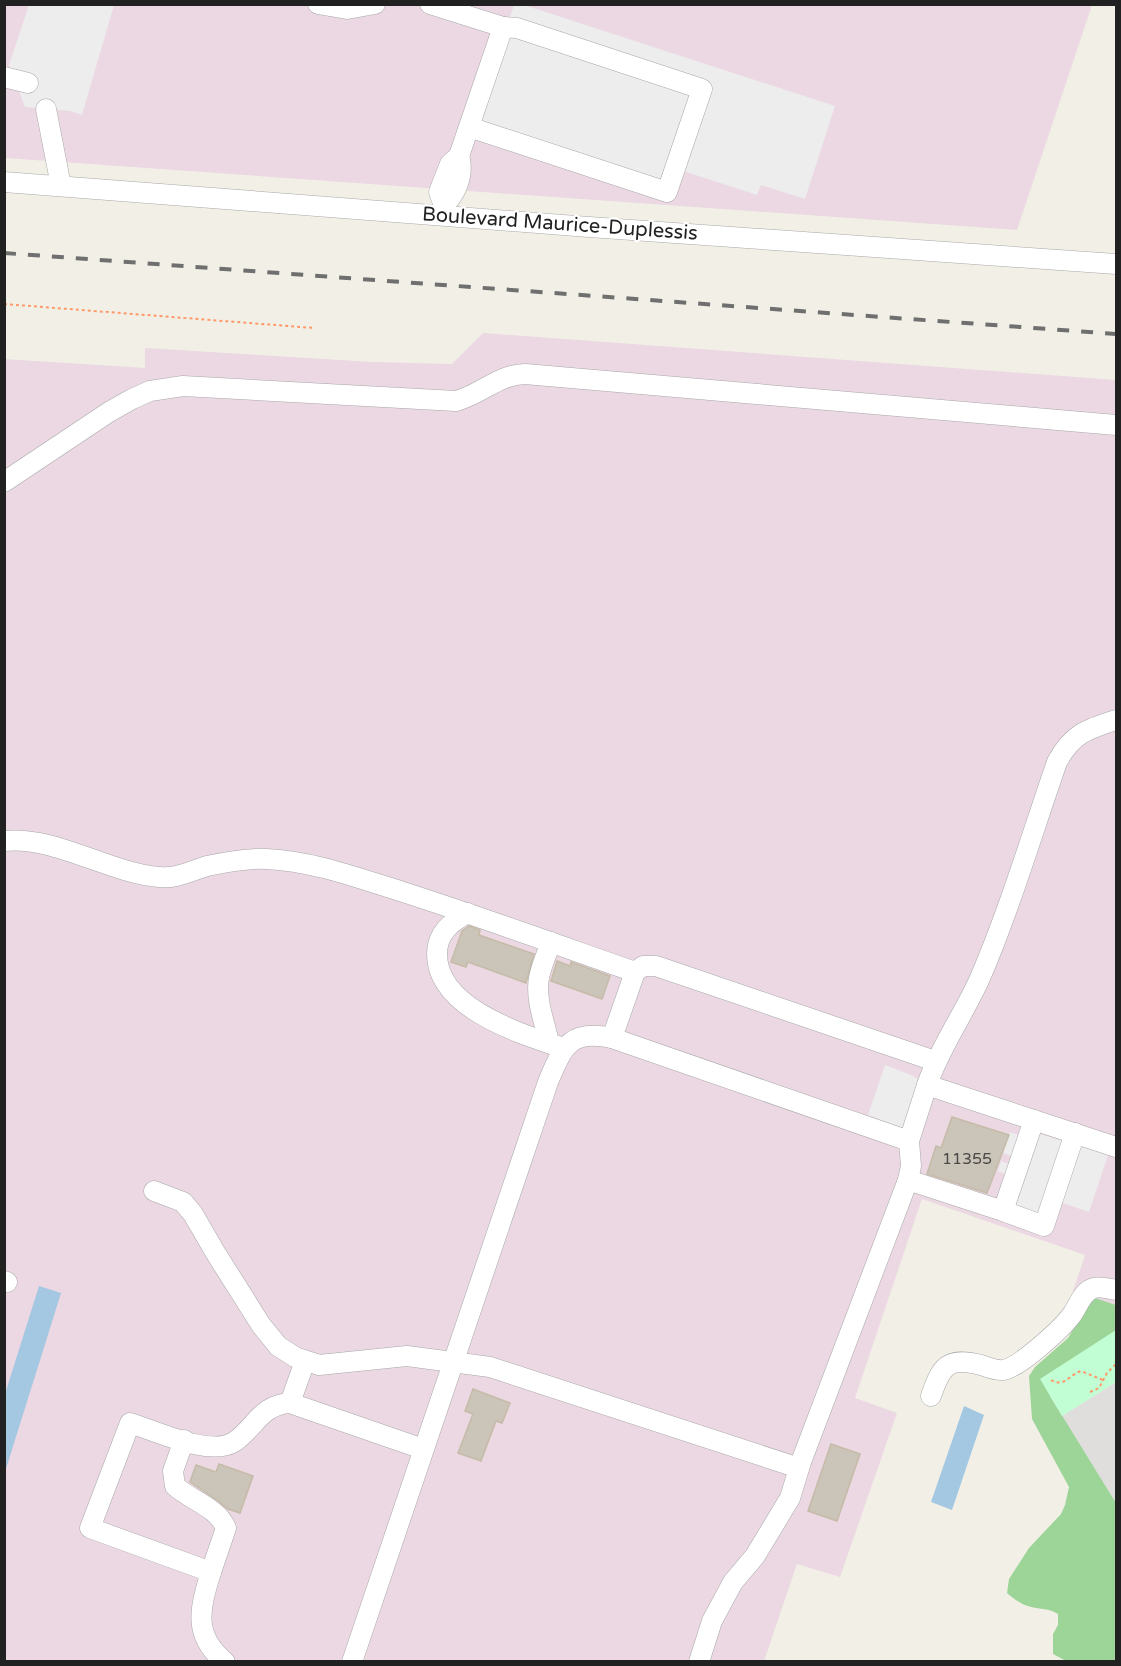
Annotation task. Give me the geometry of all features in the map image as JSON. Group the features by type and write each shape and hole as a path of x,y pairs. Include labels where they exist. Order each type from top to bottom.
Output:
{"street":[{"path":"318,4 347,9 370,5"},
{"path":"430,4 502,27 517,28 702,88 667,192 469,127"},
{"path":"442,209 453,195 462,167 459,156 502,27"},
{"path":"4,77 28,83"},
{"path":"46,109 61,186"},
{"name":"Boulevard Maurice-Duplessis","path":"4,182 442,209 1116,264"},
{"path":"4,482 132,399 150,391 183,386 456,401 467,398 502,378 525,374 1116,425"},
{"path":"699,1662 712,1621 734,1582 755,1556 790,1498 799,1468 908,1180 911,1166 909,1141 935,1061 981,976 1057,762 1064,748 1084,730 1116,720"},
{"path":"4,841 39,843 90,860 159,877 176,876 207,866 240,860 266,859 335,871 468,913 635,972"},
{"path":"468,913 453,921 440,937 437,956 442,978 460,998 495,1022 556,1046 586,1035 612,1038 909,1141"},
{"path":"352,1662 548,1082 556,1046 540,1003 539,978 551,942"},
{"path":"612,1038 635,972 643,966 656,966 935,1061"},
{"path":"927,1085 1116,1147"},
{"path":"1003,1211 1034,1120"},
{"path":"908,1180 1044,1226 1075,1133"},
{"path":"154,1191 183,1202 194,1214 261,1325 278,1346 305,1361 319,1365 407,1356 489,1367 799,1468"},
{"path":"931,1396 940,1372 945,1367 964,1362 1003,1370 1035,1351 1071,1316 1087,1292 1097,1287 1116,1290"},
{"path":"290,1403 305,1361"},
{"path":"211,1572 90,1528 130,1423 203,1446 219,1447 233,1443 266,1410 278,1404 290,1403 423,1449"},
{"path":"184,1440 173,1472 175,1486 223,1519 226,1528 200,1612 201,1627 207,1643 225,1662"}],"path":[{"path":"4,304 314,328"},
{"path":"1090,1392 1099,1388 1107,1373 1116,1364"},
{"path":"1051,1380 1063,1383 1074,1373 1081,1371 1103,1380"}],"shaded area":[{"path":"4,5 1092,5 1017,230 5,158"},
{"path":"29,5 114,5 82,115 70,111 25,107 9,65"},
{"path":"514,5 524,5 835,106 805,199 761,185 757,195 668,166 660,191 473,130"},
{"path":"483,333 1116,380 1116,1305 1073,1291 1085,1255 922,1199 855,1398 897,1413 840,1577 797,1564 764,1661 5,1661 4,359 145,368 145,348 373,362 452,364"},
{"path":"885,1065 911,1075 927,1085 911,1131 868,1115"},
{"path":"1030,1131 1108,1155 1089,1212 1054,1200 1047,1218 1005,1205 1014,1178 998,1171 1001,1161 1017,1167 1020,1159 1003,1153 1010,1132 1027,1138"},
{"path":"1116,1382 1116,1503 1062,1416"}],"green space":[{"path":"1092,1297 1116,1305 1116,1361 1050,1396 1116,1503 1116,1661 1066,1661 1053,1654 1053,1634 1058,1625 1058,1614 1025,1605 1007,1593 1009,1579 1029,1548 1061,1514 1069,1487 1032,1419 1029,1376 1035,1367 1068,1338"},
{"path":"1116,1330 1116,1382 1062,1416 1040,1379"}],"water":[{"path":"39,1286 61,1293 5,1472 5,1394"},
{"path":"964,1406 984,1415 952,1510 931,1502"}],"building":[{"path":"469,926 480,930 479,935 534,954 526,983 468,962 466,967 451,962 462,931"},
{"path":"557,961 570,966 571,962 610,976 602,999 551,981"},
{"path":"952,1117 1009,1135 987,1193 927,1174 936,1146 941,1148"},
{"path":"473,1389 510,1403 502,1423 496,1421 481,1461 458,1453 473,1414 465,1411"},
{"path":"831,1444 860,1454 837,1521 808,1511"},
{"path":"219,1464 253,1476 240,1513 228,1509 190,1482 196,1465 216,1472"}],"railway":[{"path":"4,253 1116,334"}]}
